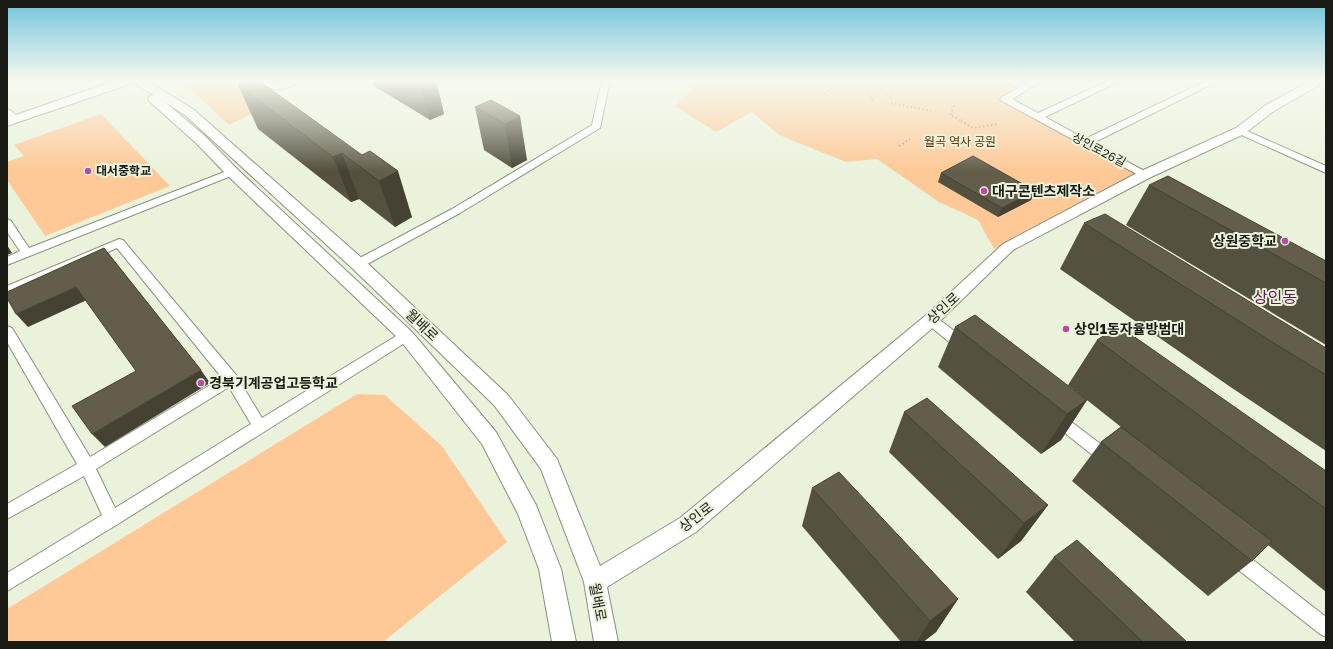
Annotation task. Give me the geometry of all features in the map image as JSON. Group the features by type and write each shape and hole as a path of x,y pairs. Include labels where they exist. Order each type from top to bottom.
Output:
{"main road":[{"path":"10,118 34,110"},
{"name":"월배로","path":"167,110 201,140 232,172 406,336 489,438 528,512 550,569 564,642"},
{"name":"월배로","path":"186,110 358,264 501,400 550,465 595,582 606,642"},
{"name":"상인로","path":"595,582 688,525 931,320 1008,247 1144,175 1240,131 1267,110"}],"street":[{"path":"358,264 456,211 598,126 601,110"},
{"name":"상인로26길","path":"1025,110 1144,175"},
{"path":"1037,117 1052,110"},
{"path":"1085,143 1153,110"},
{"path":"1240,131 1326,170"},
{"path":"7,261 232,172"},
{"path":"7,223 27,253"},
{"path":"7,291 119,243 231,379 260,427"},
{"path":"931,320 975,354"},
{"path":"7,331 87,466 112,518"},
{"path":"7,583 406,336"},
{"path":"7,512 87,466 231,379"},
{"path":"1044,408 1119,467"},
{"path":"1219,545 1326,628"}],"path":[{"path":"952,110 950,115 973,128 998,124"},
{"path":"899,146 910,139"}],"green space":[{"path":"213,110 259,110 229,125"},
{"name":"월곡 역사 공원","path":"682,110 1026,110 1144,175 994,249 978,220 939,202 877,159 846,162 779,135 752,112 716,132"},
{"path":"101,114 170,186 45,236 7,180 7,162 24,156 14,145"},
{"path":"357,394 385,395 442,446 507,542 383,642 7,642 7,609"}],"building":[{"path":"271,110 300,110 362,155 370,151 398,171 379,181 342,153 333,157"},
{"path":"481,110 510,110 520,116 505,124"},
{"name":"대구콘텐츠제작소","path":"973,156 1035,191 1002,208 941,173"},
{"path":"1168,176 1326,261 1326,283 1149,185"},
{"path":"1105,214 1326,348 1326,375 1084,223"},
{"name":"경북기계공업고등학교","path":"104,248 201,370 92,434 72,406 136,371 76,287 16,314 7,298 7,292"},
{"path":"975,315 1087,400 1067,414 955,327"},
{"path":"1119,326 1326,471 1326,509 1097,340"},
{"path":"927,398 1048,505 1024,523 904,412"},
{"path":"1121,427 1272,541 1252,561 1101,442"},
{"path":"839,472 958,599 930,621 812,488"},
{"path":"1077,540 1187,642 1143,642 1054,557"}],"place":[{"name":"대서중학교","path":"88,171"},
{"name":"대구콘텐츠제작소","path":"984,191"},
{"name":"상원중학교","path":"1285,241"},
{"name":"상인1동자율방범대","path":"1066,329"},
{"name":"경북기계공업고등학교","path":"201,383"}],"district":[{"name":"상인동","path":"1275,297"}]}
